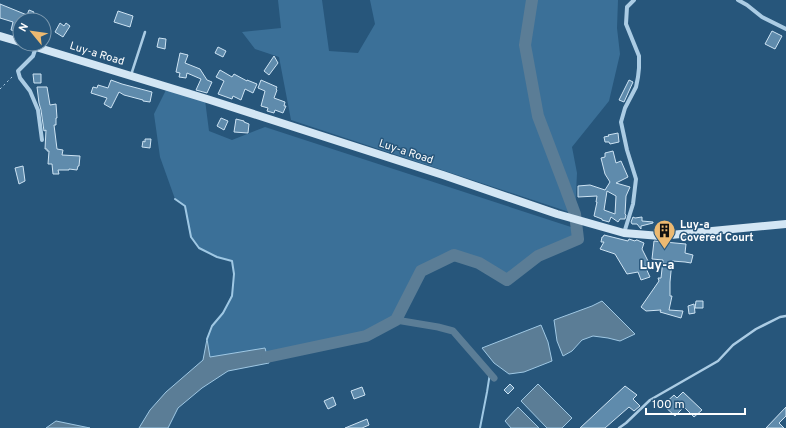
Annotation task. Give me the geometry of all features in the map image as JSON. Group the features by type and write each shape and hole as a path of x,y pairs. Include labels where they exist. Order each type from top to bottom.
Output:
{"main road":[{"path":"0,36 12,40"},
{"name":"Luy-a Road","path":"52,52 443,175 557,214 624,233 660,236 786,224"}],"street":[{"path":"624,233 633,204 636,179 627,150 621,122 625,108 636,87 638,77 639,56 626,24 627,7 634,0"},
{"path":"738,0 762,17 786,29"},
{"path":"35,52 33,56 18,71 20,78 30,91 38,110 42,140"}],"lane":[{"path":"130,76 145,32"},
{"path":"619,428 650,400 718,361 733,345 756,329 780,317 786,316"}],"path":[{"path":"0,89 18,71"}],"shaded area":[{"path":"278,0 322,0 329,51 358,53 375,24 370,0 618,0 617,28 620,54 609,101 572,147 577,173 575,214 291,120 279,57 255,49 242,32 281,28"},
{"path":"167,88 205,100 209,131 232,140 265,127 576,228 578,239 538,256 507,280 479,263 454,255 421,271 396,320 366,336 267,357 265,348 210,358 208,343 210,331 227,306 233,287 232,261 208,253 198,247 191,237 185,206 175,199 160,157 154,114"},
{"path":"602,301 635,334 620,341 593,336 582,340 572,351 563,356 557,341 554,320"},
{"path":"541,325 548,342 552,361 524,372 509,374 494,363 482,348"},
{"path":"207,339 210,357 265,348 269,363 228,371 202,388 178,408 168,428 139,428 150,410 166,392 203,360"},
{"path":"538,384 572,418 562,428 547,428 521,401"},
{"path":"518,407 539,428 511,428 505,421"},
{"path":"56,421 90,428 46,428"}],"building":[{"path":"0,4 20,12 12,12 12,22 0,18"},
{"path":"118,11 133,16 130,27 114,22"},
{"path":"60,23 64,26 66,23 70,26 63,37 55,32"},
{"path":"772,31 782,36 775,49 765,44"},
{"path":"159,38 166,39 165,49 157,47"},
{"path":"218,47 226,51 223,57 215,53"},
{"path":"180,53 188,55 185,63 200,69 207,80 212,82 207,93 196,90 201,79 187,73 186,78 179,77 180,73 176,72"},
{"path":"274,56 278,63 269,75 264,71"},
{"path":"220,70 232,77 234,74 247,81 257,84 253,93 245,89 241,100 233,96 232,99 218,94 224,81 216,77"},
{"path":"33,74 41,74 41,83 34,83"},
{"path":"111,80 152,92 150,102 124,95 119,92 111,108 104,104 107,98 91,93 93,87 97,88 98,85 108,88"},
{"path":"261,80 277,87 274,98 285,102 284,106 286,106 283,113 275,110 274,113 267,111 268,108 261,106 265,91 258,88"},
{"path":"629,80 633,82 624,102 619,100"},
{"path":"37,87 47,87 50,105 56,104 57,118 56,125 54,125 57,149 63,150 62,155 80,156 77,170 58,170 59,174 53,174 52,164 48,164 49,151 45,149 46,130 44,131"},
{"path":"221,118 228,121 224,130 217,126"},
{"path":"236,119 249,124 248,133 234,132"},
{"path":"618,133 619,142 610,144 609,142 605,142 604,137"},
{"path":"145,139 151,139 150,148 142,147"},
{"path":"613,151 616,163 621,161 628,177 616,183 630,187 626,196 625,219 620,219 618,222 611,217 609,222 594,216 597,196 578,197 578,186 590,185 605,190 610,182 605,174 601,158 605,157 605,153","holes":["607,191 616,196 615,214 604,210"]},
{"path":"23,166 25,181 19,184 15,168"},
{"path":"633,217 642,217 642,221 653,223 641,226 641,229 637,224 632,224 631,222"},
{"path":"604,235 628,241 629,239 635,241 637,240 644,243 642,249 649,265 645,266 650,277 641,280 638,272 627,274 615,254 600,249 604,242 601,242"},
{"path":"654,241 686,244 685,253 693,255 691,263 672,261 670,296 672,296 669,310 683,311 681,318 660,312 661,310 646,311 641,307 659,281 658,278 661,278 663,260 652,259"},
{"path":"696,301 703,301 703,308 695,308"},
{"path":"694,304 695,313 689,314 688,306"},
{"path":"510,384 514,388 508,394 504,390"},
{"path":"625,386 637,395 633,399 640,406 634,411 629,407 605,428 580,428"},
{"path":"362,387 365,395 354,399 351,391"},
{"path":"683,392 702,410 694,417 684,407 675,416 663,405 674,395 677,398"},
{"path":"333,397 336,405 328,409 324,401"},
{"path":"786,407 786,416 779,423 784,428 766,428"},
{"path":"367,419 369,425 362,428 345,428"}],"waterway":[{"path":"267,357 366,336 396,320 421,271 454,255 479,263 507,280 538,256 578,239 575,214 538,116 525,45 532,0"},
{"path":"175,199 185,206 191,237 199,248 217,257 232,261 234,274 232,296 223,313 212,326 207,339"},
{"path":"396,320 453,331 494,378"},
{"path":"480,428 490,373"}],"place":[{"name":"Luy-a Covered Court","path":"665,250"}],"district":[{"name":"Luy-a","path":"657,266"}]}
